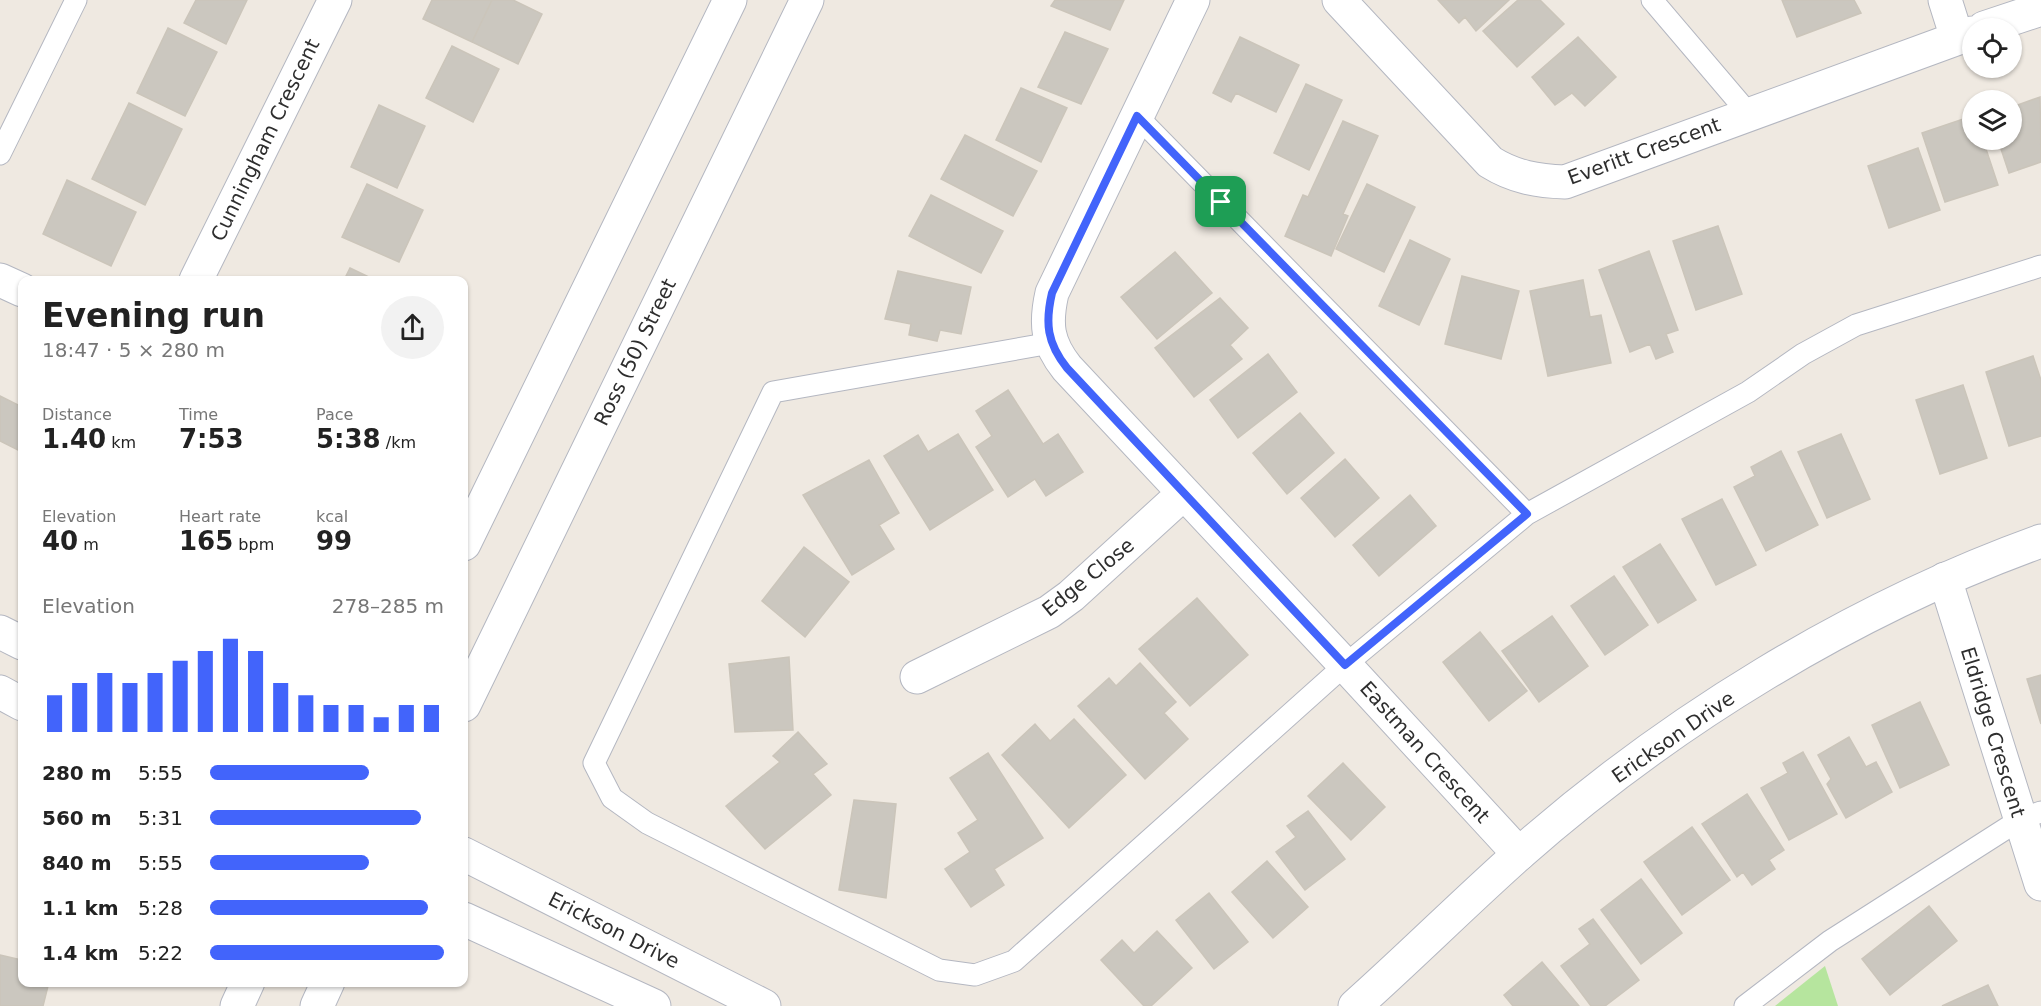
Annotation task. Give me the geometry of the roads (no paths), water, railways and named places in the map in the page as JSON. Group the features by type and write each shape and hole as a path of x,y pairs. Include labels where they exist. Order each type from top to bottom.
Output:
{"street":[{"name":"Cunningham Crescent","path":"198,276 334,0"},
{"path":"468,536 730,0"},
{"name":"Ross (50) Street","path":"468,697 807,0"},
{"name":"Eastman Crescent","path":"1193,0 1052,293 1048,309 1051,343 1057,356 1067,368 1519,854"},
{"name":"Everitt Crescent","path":"1339,0 1490,162 1506,172 1543,181 1565,182 1962,36"},
{"path":"1945,0 1962,22"},
{"name":"Everitt Crescent","path":"2015,18 2041,9"},
{"path":"0,280 18,288"},
{"name":"Edge Close","path":"917,677 1049,612 1071,596 1184,494"},
{"name":"Erickson Drive","path":"1354,1006 1519,854 1627,767 1744,687 1854,624 1945,579 2041,541"},
{"name":"Eldridge Crescent","path":"1945,579 2031,815 2041,885"},
{"path":"0,632 18,641"},
{"path":"0,692 18,702"},
{"name":"Erickson Drive","path":"468,856 764,1006"},
{"path":"468,921 654,1006"},
{"path":"237,1006 246,987"},
{"path":"317,1006 326,987"}],"lane":[{"path":"0,154 76,0"},
{"path":"1652,0 1749,114"},
{"path":"1137,116 1527,514"},
{"path":"1051,343 773,392 594,763 612,798 646,823 939,970 975,975 1014,961 1345,665 1527,514 1748,392 1803,354 1856,325 2041,266"},
{"path":"1745,1006 1830,941 2031,815"}]}
